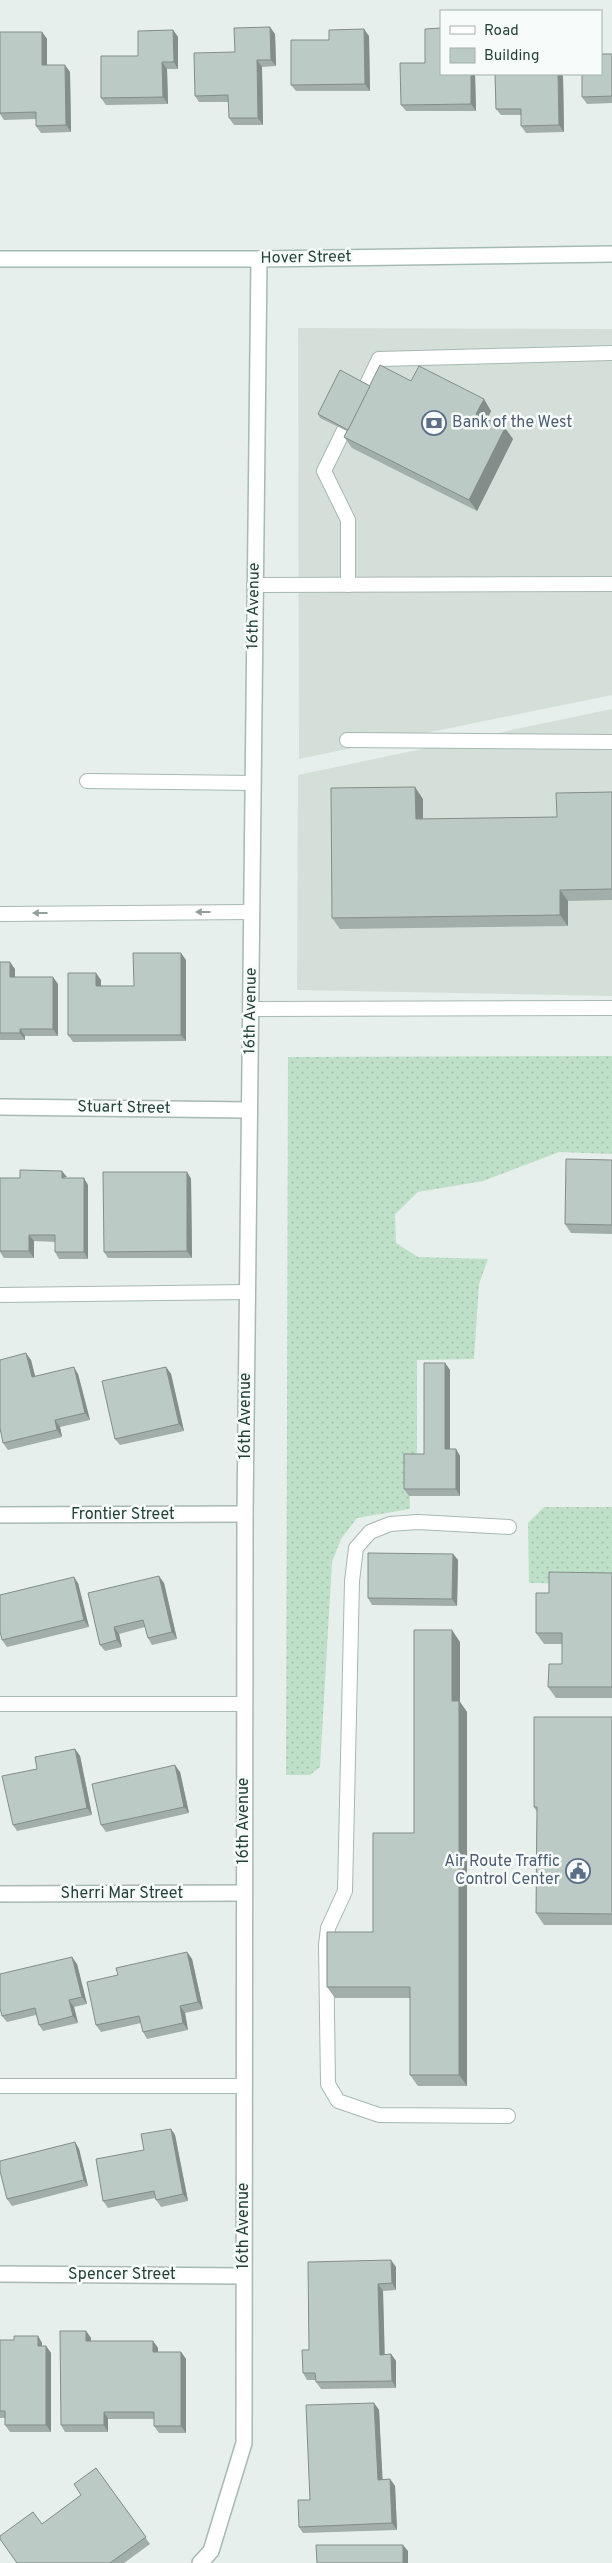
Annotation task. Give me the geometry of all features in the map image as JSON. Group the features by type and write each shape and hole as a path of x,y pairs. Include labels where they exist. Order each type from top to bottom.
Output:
{"street":[{"name":"Hover Street","path":"0,259 259,259 612,254"},
{"name":"16th Avenue","path":"200,2563 211,2552 244,2443 247,1292 259,259"},
{"name":"Stuart Street","path":"0,1108 249,1110"},
{"name":"Frontier Street","path":"0,1515 246,1514"},
{"name":"Sherri Mar Street","path":"0,1894 244,1893"},
{"name":"Spencer Street","path":"0,2274 244,2276"}],"lane":[{"path":"366,386 380,359 612,353"},
{"path":"344,430 324,472 348,520 348,585"},
{"path":"254,585 612,584"},
{"path":"347,740 612,742"},
{"path":"87,781 253,783"},
{"path":"0,914 252,912"},
{"path":"251,1009 612,1008"},
{"path":"0,1295 247,1292"},
{"path":"508,2116 379,2114 338,2101 328,2084 326,1945 331,1920 345,1891 352,1581 356,1548 370,1532 390,1524 418,1522 509,1527"},
{"path":"0,1704 245,1704"},
{"path":"0,2086 244,2086"}],"shaded area":[{"path":"298,328 612,329 612,695 299,759"},
{"path":"612,709 612,996 297,990 298,775"}],"green space":[{"path":"612,1056 612,1154 559,1152 483,1181 418,1192 395,1214 396,1243 418,1257 488,1259 479,1284 474,1359 417,1360 417,1461 409,1462 410,1509 357,1518 341,1539 332,1562 320,1767 310,1775 286,1775 288,1057"},
{"path":"544,1507 612,1507 612,1584 529,1583 528,1523"}],"building":[{"path":"270,27 271,60 257,60 258,118 229,118 228,95 195,96 194,53 235,52 234,28"},
{"path":"440,28 440,75 471,75 471,104 401,105 400,63 425,63 425,29"},
{"path":"364,29 365,84 291,85 291,40 329,40 329,30"},
{"path":"173,30 174,62 162,62 163,97 101,98 101,56 138,56 138,31"},
{"path":"0,32 42,32 42,65 65,65 66,125 36,126 36,112 0,113"},
{"path":"602,54 612,54 612,96 582,97 582,75 602,75"},
{"path":"495,75 558,75 559,125 521,126 521,109 496,109"},
{"path":"380,365 411,381 419,366 484,399 476,414 505,428 469,500 344,437"},
{"path":"340,370 370,386 348,430 318,414"},
{"path":"415,787 416,819 557,817 556,793 612,792 612,889 560,890 560,915 332,918 331,788"},
{"path":"133,953 181,953 181,1035 68,1035 68,973 96,973 96,986 134,986"},
{"path":"0,962 10,962 10,977 53,977 53,1029 20,1029 20,1033 0,1033"},
{"path":"566,1159 612,1160 612,1225 565,1224"},
{"path":"20,1170 62,1171 62,1178 84,1178 84,1252 55,1252 55,1235 29,1235 29,1251 0,1251 0,1178 20,1178"},
{"path":"103,1172 187,1172 187,1251 104,1252"},
{"path":"26,1353 32,1377 74,1367 85,1413 55,1420 57,1430 3,1443 0,1428 0,1360"},
{"path":"424,1363 445,1363 445,1449 456,1449 456,1489 404,1489 404,1454 424,1454"},
{"path":"166,1367 179,1424 115,1439 102,1381"},
{"path":"368,1553 453,1554 452,1599 368,1598"},
{"path":"549,1572 612,1573 612,1687 548,1687 549,1664 562,1664 562,1633 536,1633 536,1593 549,1593"},
{"path":"159,1576 172,1632 148,1638 143,1620 114,1627 117,1640 100,1645 88,1593"},
{"path":"74,1577 84,1620 2,1640 0,1631 0,1595"},
{"path":"414,1630 452,1630 452,1701 459,1701 459,2075 410,2075 410,1987 327,1987 327,1932 373,1932 373,1833 414,1833"},
{"name":"Air Route Traffic Control Center","path":"534,1717 612,1717 612,1914 536,1913 537,1807 534,1807"},
{"path":"75,1749 87,1808 13,1825 2,1776 37,1769 35,1757"},
{"path":"175,1765 184,1807 101,1825 92,1784"},
{"path":"187,1952 198,2002 180,2006 183,2023 143,2032 139,2016 96,2025 87,1982 118,1975 116,1968"},
{"path":"72,1957 82,1997 69,2000 73,2016 39,2025 35,2008 2,2016 0,2008 0,1974"},
{"path":"171,2129 183,2194 156,2200 154,2191 103,2201 96,2159 144,2150 141,2134"},
{"path":"75,2142 84,2180 7,2199 0,2171 0,2161"},
{"path":"391,2260 392,2283 378,2284 380,2355 391,2354 392,2381 316,2382 315,2373 303,2373 302,2350 309,2350 308,2262"},
{"path":"60,2331 86,2331 86,2341 153,2341 153,2352 181,2352 181,2426 154,2426 154,2412 104,2412 104,2425 61,2425"},
{"path":"14,2336 38,2336 38,2346 46,2346 46,2425 5,2425 5,2411 0,2411 0,2340 14,2340"},
{"path":"374,2403 378,2480 390,2479 392,2523 299,2527 298,2500 310,2500 306,2405"},
{"path":"96,2468 146,2537 110,2563 17,2563 0,2539 0,2536 33,2512 42,2524 81,2495 74,2484"},
{"path":"316,2545 403,2545 403,2563 317,2563"}],"place":[{"name":"Bank of the West","path":"434,423"},
{"name":"Air Route Traffic Control Center","path":"578,1871"}]}
